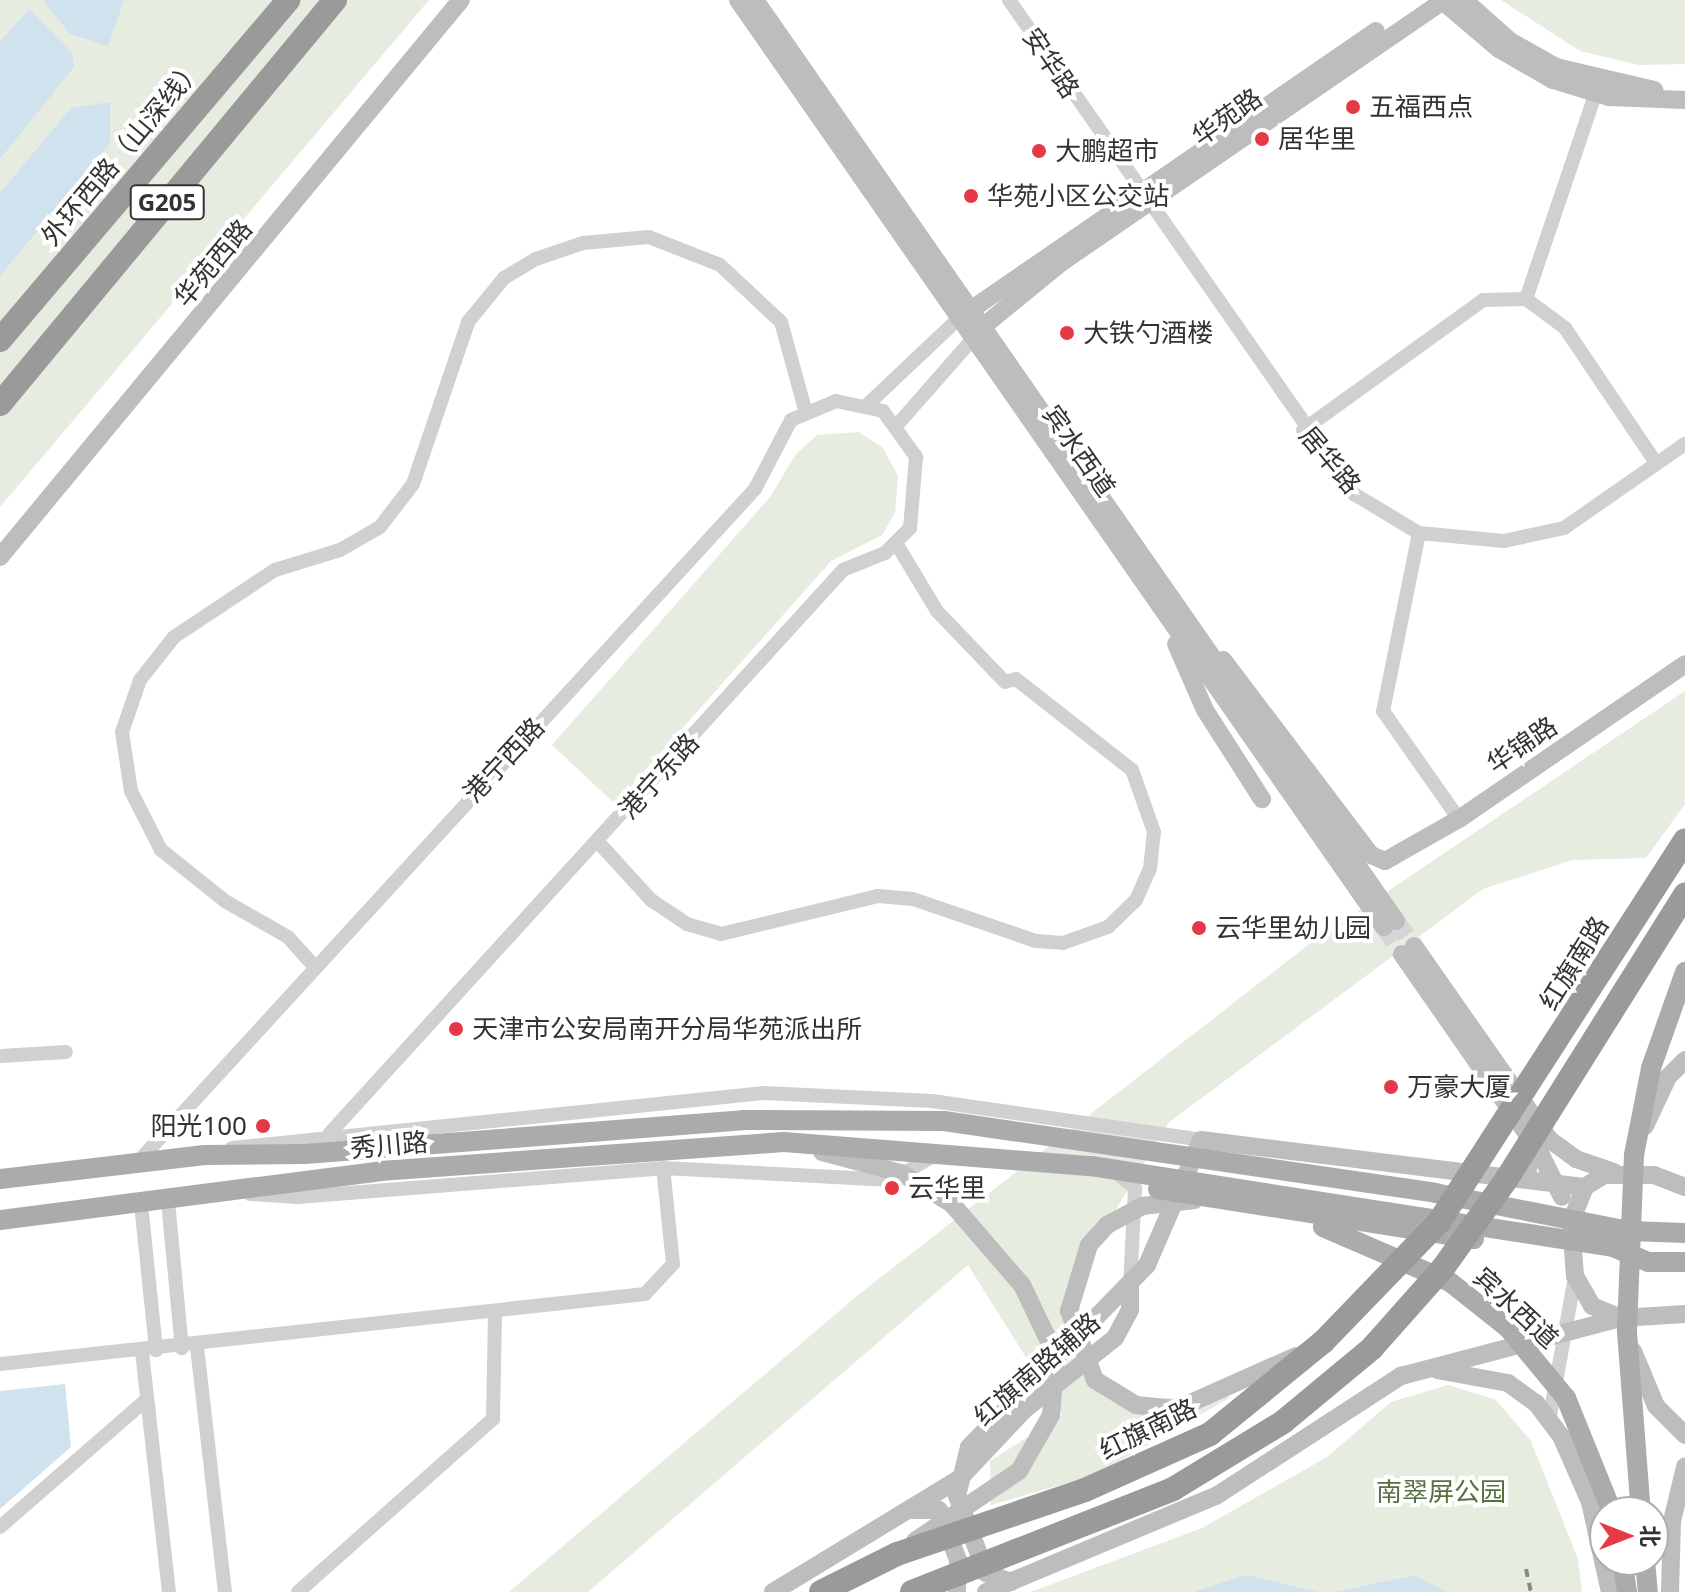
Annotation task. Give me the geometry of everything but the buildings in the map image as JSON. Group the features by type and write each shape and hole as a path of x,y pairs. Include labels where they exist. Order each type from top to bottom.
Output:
{"highway":[{"name":"外环西路（山深线）","path":"0,340 288,0"},
{"name":"G205","path":"0,404 335,0"},
{"name":"红旗南路","path":"821,1592 897,1554 1085,1490 1210,1434 1323,1342 1439,1222 1685,840"},
{"path":"912,1592 1173,1489 1283,1422 1372,1348 1443,1268 1506,1180 1685,895"}],"main road":[{"name":"华苑西路","path":"0,557 461,0"},
{"name":"宾水西道","path":"738,0 970,326"},
{"name":"宾水西道","path":"755,0 989,355 1170,624 1390,924 1195,637 989,355"},
{"name":"华苑路","path":"970,326 994,302 1143,198 1431,5"},
{"path":"1431,5 1468,11 1532,55 1597,89 1685,100"},
{"path":"1431,5 1468,11"},
{"path":"1597,89 1685,89"},
{"path":"989,355 994,302"},
{"path":"1170,624 1205,710 1262,799"},
{"name":"华锦路","path":"1195,637 1260,701 1358,839 1385,861 1459,819 1685,664"},
{"path":"1681,1182 1620,1174 1576,1159 1550,1140 1408,950 1560,1188 1571,1222 1575,1276 1592,1306 1624,1325 1656,1406 1685,1435"},
{"path":"1640,1496 1624,1325 1634,1155 1651,1068 1685,972"},
{"path":"1634,1155 1659,1093 1685,1060"},
{"name":"秀川路","path":"0,1179 205,1155 305,1154 743,1120 944,1121 1435,1193 1629,1231 1685,1230"},
{"path":"1493,1179 1528,1169 1533,1157 1525,1130"},
{"path":"1201,1140 1560,1188 1585,1187 1620,1174"},
{"name":"红旗南路辅路","path":"773,1592 959,1479 1024,1410 1115,1338 1130,1310 1130,1286 1147,1265 1201,1140"},
{"name":"秀川路","path":"0,1220 230,1193 324,1177 707,1142 784,1142"},
{"path":"784,1142 1033,1161 1525,1238 1613,1247 1648,1262 1685,1269"},
{"path":"784,1142 901,1173 939,1194 1022,1285 1052,1343 1056,1395 1031,1456 1003,1484 897,1554"},
{"path":"1033,1161 1261,1209 1443,1236 1525,1238"},
{"path":"1571,1222 1585,1187"},
{"path":"1215,1200 1142,1206 1107,1225 1089,1245 1069,1311 1095,1380 1136,1405 1177,1409 1323,1342"},
{"name":"宾水西道","path":"1261,1209 1384,1248 1481,1304 1566,1398 1606,1496"},
{"path":"1648,1262 1685,1262"},
{"path":"1011,1582 986,1573 957,1496 969,1447 990,1418 1130,1286"},
{"path":"986,1592 1216,1496 1423,1369 1568,1330 1684,1315"},
{"path":"1423,1369 1508,1383 1549,1421 1590,1502 1610,1592"},
{"path":"1670,1592 1672,1521 1685,1467"},
{"path":"906,1511 939,1510 958,1560 957,1592"}],"street":[{"name":"安华路","path":"1009,0 1143,198"},
{"path":"1526,299 1597,89"},
{"name":"居华路","path":"1143,198 1303,430 1354,494 1419,533 1504,541 1564,528 1685,444"},
{"path":"314,966 288,937 225,901 161,850 131,791 122,732 140,680 174,637 275,570 340,550 380,527 413,484 468,322 504,278 536,259 583,243 649,237 720,265 781,322 805,409 836,401 883,411 898,424 916,457 918,481 910,528 896,543 937,611 1005,682 1016,679 1132,770 1154,832 1150,869 1136,900 1108,927 1063,943 1036,941 913,899 878,896 721,934 687,924 651,900 599,843"},
{"path":"1303,430 1483,300 1526,299 1565,328 1656,463"},
{"path":"866,406 970,326"},
{"path":"898,424 970,326"},
{"name":"港宁西路","path":"136,1164 314,966 755,489 775,439 805,409"},
{"path":"1419,533 1383,711 1459,819"},
{"name":"港宁东路","path":"330,1133 599,843 843,570 896,543"},
{"path":"0,1056 66,1052"},
{"path":"205,1155 330,1133 790,1093 932,1101 1201,1140"},
{"path":"230,1193 298,1197 663,1168 892,1180 931,1156 951,1154 1129,1177 1135,1188 1130,1286"},
{"path":"0,1364 189,1347 645,1294 661,1285 673,1264 663,1168"},
{"path":"168,1201 225,1592"},
{"path":"141,1204 149,1351 147,1399 169,1592"},
{"path":"1549,1421 1568,1330 1575,1276"},
{"path":"298,1592 493,1419 495,1313"},
{"path":"0,1527 147,1399"}],"green space":[{"path":"0,0 429,0 0,507"},
{"path":"1501,0 1685,0 1685,64 1639,65 1580,51"},
{"path":"859,432 883,448 898,476 895,513 882,535 831,561 615,804 552,745 770,497 796,454 817,435"},
{"path":"1685,691 1685,804 1646,858 1572,860 1483,889 1168,1123 1097,1241 1079,1307 1087,1363 1138,1399 1231,1397 1095,1475 991,1505 990,1461 1062,1415 968,1265 588,1592 509,1592 858,1295 1308,945"},
{"name":"南翠屏公园","path":"1448,1385 1496,1400 1531,1441 1578,1559 1582,1592 1031,1592 1202,1528 1327,1457 1391,1402"}],"water":[{"path":"43,0 124,0 108,46 70,34"},
{"path":"29,9 72,53 74,67 0,159 0,42"},
{"path":"110,102 110,143 0,276 0,193 71,108"},
{"path":"65,1384 71,1447 0,1509 0,1391"},
{"path":"1246,1575 1319,1592 1194,1592"},
{"path":"1413,1575 1447,1592 1334,1592 1407,1577"}],"tunnel":[{"path":"1396,921 1414,946"},
{"path":"1384,927 1402,954"}],"railway":[{"path":"1526,1569 1531,1592"}],"place":[{"name":"五福西点","path":"1353,107"},
{"name":"居华里","path":"1262,139"},
{"name":"大鹏超市","path":"1039,151"},
{"name":"华苑小区公交站","path":"971,196"},
{"name":"大铁勺酒楼","path":"1067,333"},
{"name":"云华里幼儿园","path":"1199,928"},
{"name":"天津市公安局南开分局华苑派出所","path":"456,1029"},
{"name":"万豪大厦","path":"1391,1087"},
{"name":"阳光100","path":"263,1126"},
{"name":"云华里","path":"892,1188"}]}
